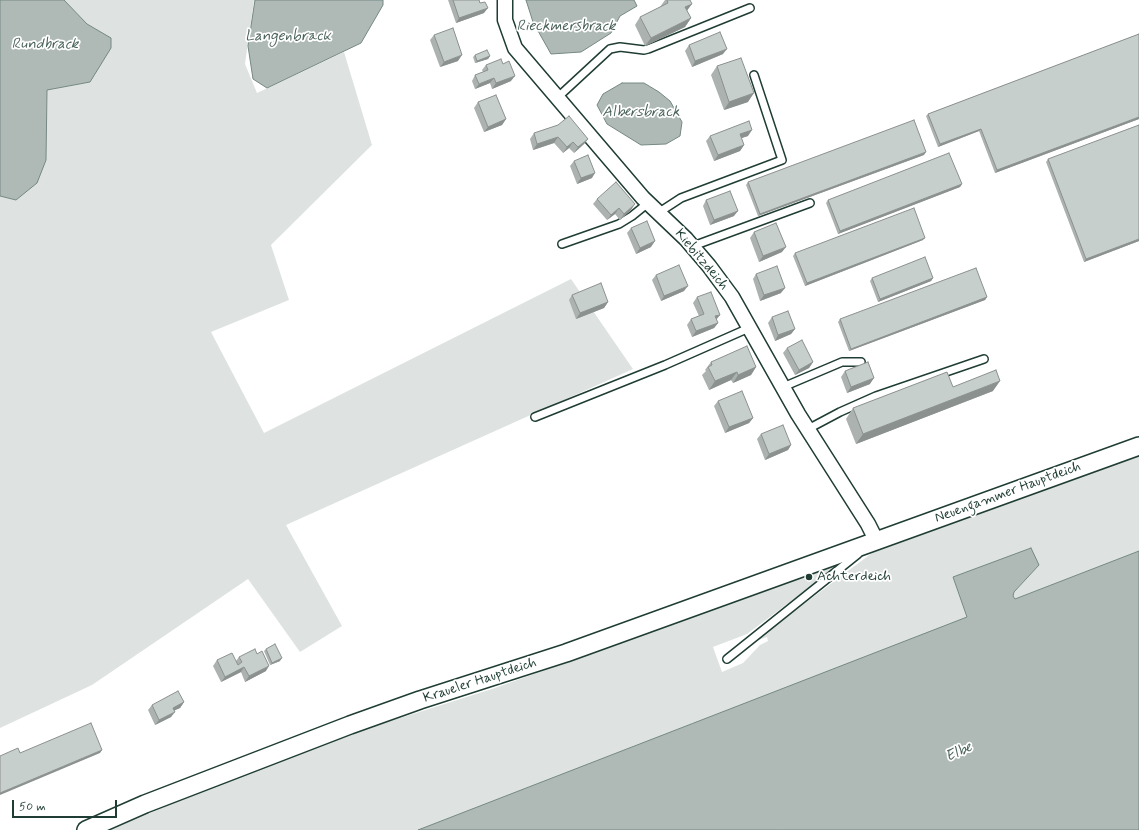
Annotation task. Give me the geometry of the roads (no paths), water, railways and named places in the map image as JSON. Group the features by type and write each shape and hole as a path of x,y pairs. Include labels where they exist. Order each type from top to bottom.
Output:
{"street":[{"name":"Kiebitzdeich","path":"505,0 505,20 515,48 648,203 693,246 732,297 783,387 868,524 876,540"},
{"name":"Neuengammer Hauptdeich","path":"876,540 1139,446"},
{"name":"Kraueler Hauptdeich","path":"86,830 146,804 350,725 420,700 566,653 876,540"}],"lane":[{"path":"557,98 610,49 620,47 644,50 648,49 750,8"},
{"path":"658,213 681,198 782,160 754,75"},
{"path":"562,244 619,224 648,203"},
{"path":"693,246 810,203"},
{"path":"535,417 665,365 749,328"},
{"path":"808,429 840,412 876,396 984,358"},
{"path":"783,387 842,362 861,362"},
{"path":"728,659 876,540"}],"water":[{"name":"Rundbrack","path":"0,0 64,0 87,24 111,38 111,48 90,82 47,90 46,160 37,183 16,200 0,196"},
{"name":"Langenbrack","path":"255,0 383,0 383,5 361,43 267,88 253,79 248,46"},
{"name":"Rieckmersbrack","path":"526,0 634,0 637,6 620,16 611,33 581,52 551,54 533,22"},
{"name":"Albersbrack","path":"622,83 644,83 670,101 682,122 680,136 666,144 641,145 607,124 597,105 603,94"},
{"name":"Elbe","path":"1031,548 1039,565 1014,592 1013,596 1015,599 1139,551 1139,830 418,830 967,617 953,577"}],"place":[{"name":"Achterdeich","path":"809,577"}]}
